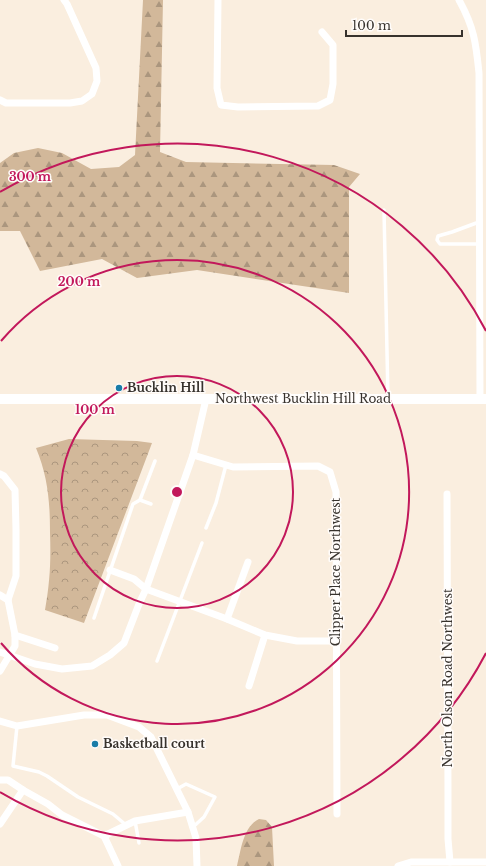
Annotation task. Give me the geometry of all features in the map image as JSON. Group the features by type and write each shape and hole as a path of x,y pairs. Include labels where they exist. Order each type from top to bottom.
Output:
{"main road":[{"name":"Northwest Bucklin Hill Road","path":"0,399 483,399"}],"street":[{"path":"0,100 6,103 70,103 82,101 92,94 97,80 96,68 64,0"},
{"path":"218,0 217,88 221,105 238,107 318,106 330,100 333,84 333,45 322,32"},
{"path":"459,0 468,15 475,37 479,73 479,222 483,277 483,399"},
{"path":"0,652 35,664 62,669 92,666 110,655 124,643 146,589 192,455 206,399"},
{"name":"Clipper Place Northwest","path":"192,455 233,467 318,466 330,472 336,492 337,814"},
{"path":"0,474 4,476 15,490 16,576 8,600 15,635 15,646 0,671"},
{"name":"North Olson Road Northwest","path":"447,494 448,839 450,862"},
{"path":"227,619 248,562"},
{"path":"110,570 134,579 146,589 227,619 265,635 297,641 337,641"},
{"path":"0,595 8,600"},
{"path":"15,635 55,648"},
{"path":"249,686 265,635"},
{"path":"0,721 17,726 84,715 107,715 139,727 151,737 188,812 196,838 198,866"},
{"path":"0,780 8,780 48,804 62,815 104,836 118,866"},
{"path":"0,824 23,790"},
{"path":"104,836 135,821 188,812"},
{"path":"398,866 411,862 450,862 459,864 486,862"}],"lane":[{"path":"384,210 388,399"},
{"path":"479,222 438,236 437,240 440,244 480,244"},
{"path":"94,618 134,504 140,500 155,461"},
{"path":"206,528 216,503 226,466"},
{"path":"140,500 151,504"},
{"path":"157,662 202,543"},
{"path":"17,726 13,766 39,772 78,797 113,814 126,825"},
{"path":"177,789 186,784 215,797 204,817 193,828"},
{"path":"135,821 139,843"}],"green space":[{"path":"143,0 163,0 160,152 186,162 334,165 360,174 349,187 349,293 197,270 137,278 102,259 40,271 20,231 0,231 0,163 14,153 38,148 62,153 91,169 119,167 135,155"},
{"path":"69,439 137,441 152,443 84,623 45,610 50,562 50,511 46,479 36,448"},
{"path":"259,819 266,820 272,827 274,866 237,866 246,833 249,827"}],"place":[{"name":"Bucklin Hill","path":"119,388"},
{"name":"Basketball court","path":"95,744"}]}
